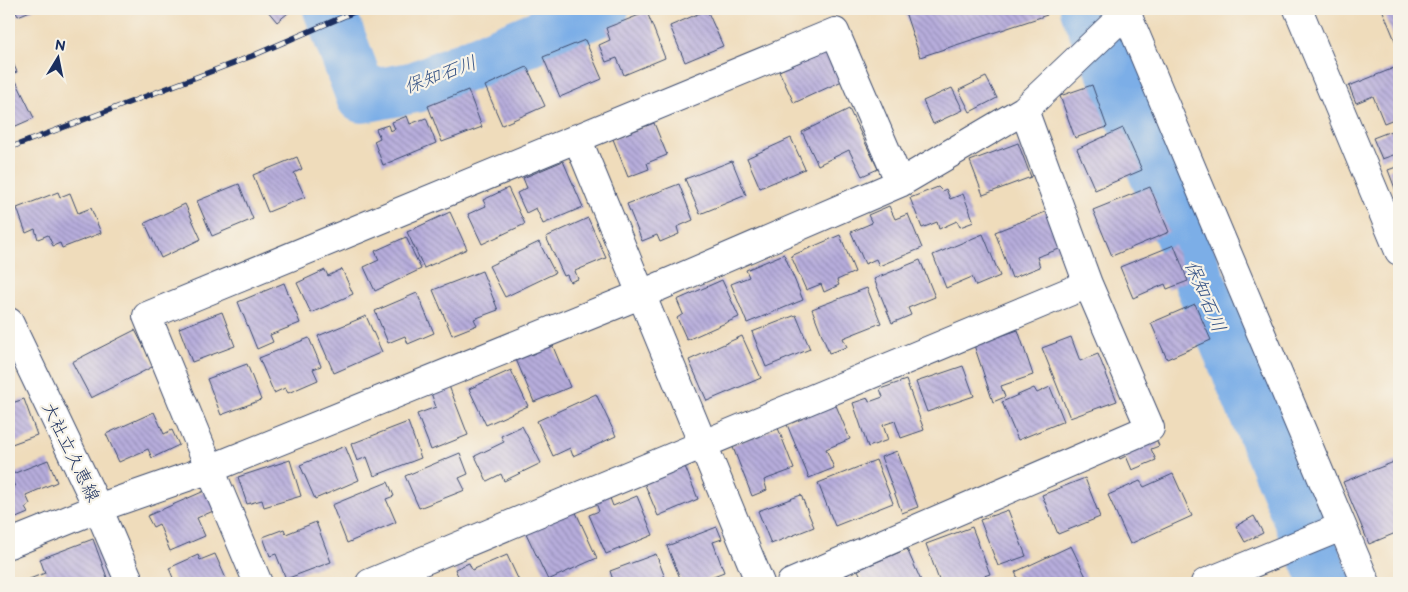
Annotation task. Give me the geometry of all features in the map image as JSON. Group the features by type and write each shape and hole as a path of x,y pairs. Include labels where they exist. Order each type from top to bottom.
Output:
{"street":[{"path":"1298,9 1399,252"},
{"path":"9,544 98,508 210,469 642,294 900,183 1024,110 1128,10 1341,527 1366,583"},
{"path":"258,583 147,316 835,32 900,183"},
{"path":"791,583 1150,428 1088,284 1024,110"},
{"path":"576,138 760,583"},
{"path":"370,583 1088,284"},
{"name":"大社立久恵線","path":"9,322 98,508 130,583"},
{"path":"1205,583 1341,527"}],"building":[{"path":"14,9 35,9 18,16"},
{"path":"268,9 293,9 277,22"},
{"path":"904,9 1045,9 1047,15 920,57"},
{"path":"1382,9 1399,9 1399,50"},
{"path":"707,10 723,46 685,62 670,26"},
{"path":"647,12 665,58 624,75 617,58 606,62 599,45 610,40 606,28"},
{"path":"585,40 602,79 560,97 543,57"},
{"path":"828,50 842,81 794,103 779,71"},
{"path":"9,54 17,72 9,75"},
{"path":"1399,66 1399,117 1384,123 1373,96 1356,103 1349,86"},
{"path":"527,67 545,106 502,125 485,86"},
{"path":"986,77 997,98 970,112 959,90"},
{"path":"16,81 34,118 9,129 9,84"},
{"path":"1092,85 1107,127 1075,138 1060,96"},
{"path":"952,88 963,110 933,124 923,101"},
{"path":"468,90 482,127 442,142 428,106"},
{"path":"849,109 878,169 862,176 849,150 818,165 802,132"},
{"path":"407,116 410,124 426,118 436,143 383,165 374,141 380,138 376,129 388,125 390,131 395,129 392,122"},
{"path":"654,123 667,155 647,163 649,169 628,177 613,139"},
{"path":"1123,128 1142,170 1095,190 1077,149"},
{"path":"1399,128 1399,153 1382,159 1373,138"},
{"path":"791,138 805,169 760,188 747,158"},
{"path":"1018,143 1031,177 983,195 970,161"},
{"path":"297,157 302,169 294,173 305,197 268,212 253,175"},
{"path":"563,161 583,207 543,224 536,208 526,213 517,193 527,188 523,178"},
{"path":"732,161 746,195 700,214 685,179"},
{"path":"1399,166 1399,199 1388,170"},
{"path":"239,184 253,219 212,236 197,201"},
{"path":"679,184 693,220 677,227 679,234 660,242 657,235 642,241 627,204"},
{"path":"938,187 942,191 946,189 950,199 963,194 974,222 960,227 957,221 939,229 937,222 922,228 910,198"},
{"path":"1150,187 1169,232 1112,256 1093,210"},
{"path":"508,188 525,224 482,244 468,214 486,206 483,200"},
{"path":"58,192 60,197 70,193 78,213 91,208 101,233 62,248 60,243 53,246 48,235 38,239 35,229 26,233 17,208"},
{"path":"185,204 201,239 161,258 145,223"},
{"path":"889,206 895,219 908,214 922,248 879,266 876,259 865,264 851,232 872,223 868,215"},
{"path":"1048,211 1062,248 1037,257 1040,267 1012,278 995,232"},
{"path":"450,212 467,249 424,268 407,232"},
{"path":"588,218 606,258 575,271 578,279 570,282 567,275 564,276 546,237"},
{"path":"983,234 1000,276 976,286 972,277 946,288 933,255"},
{"path":"840,235 855,272 837,280 839,285 824,292 821,284 806,290 791,256"},
{"path":"406,237 421,269 375,291 364,267 379,260 375,251"},
{"path":"539,242 555,273 505,297 489,266"},
{"path":"1174,245 1188,281 1167,289 1165,284 1133,298 1120,267"},
{"path":"784,254 803,300 747,323 731,284 749,277 746,270"},
{"path":"920,260 935,297 908,308 911,315 892,323 874,279"},
{"path":"342,269 353,294 311,313 297,283 325,270 328,276"},
{"path":"482,271 498,310 474,319 477,325 452,335 433,290"},
{"path":"722,280 739,317 687,340 677,318 683,314 677,300"},
{"path":"284,283 300,323 270,335 273,342 257,349 238,302"},
{"path":"867,288 881,323 843,338 847,347 829,353 812,309"},
{"path":"417,293 434,333 408,344 405,336 388,343 375,311"},
{"path":"1195,304 1211,340 1167,359 1151,323"},
{"path":"222,312 235,346 192,362 179,328"},
{"path":"796,315 810,349 766,367 752,332"},
{"path":"366,316 382,352 334,373 318,336"},
{"path":"135,330 154,366 91,398 72,362"},
{"path":"1018,330 1033,375 1001,386 1005,397 993,402 974,345"},
{"path":"742,336 761,378 707,401 689,360"},
{"path":"1071,337 1080,361 1098,354 1117,401 1070,418 1042,348"},
{"path":"309,338 321,366 313,369 318,380 288,393 285,388 274,393 259,358"},
{"path":"551,342 570,387 534,402 515,357"},
{"path":"247,364 261,400 221,415 207,379"},
{"path":"963,366 974,396 927,412 916,382"},
{"path":"511,370 528,406 486,425 469,389"},
{"path":"906,380 924,430 901,438 895,421 883,425 888,440 868,447 853,403 868,398 869,402 883,397 880,389"},
{"path":"449,386 468,435 431,450 417,414 436,407 431,393"},
{"path":"1050,387 1064,421 1018,440 1002,402 1034,388 1037,393"},
{"path":"596,394 616,436 573,456 570,448 553,456 537,421"},
{"path":"24,399 37,435 9,445 9,404"},
{"path":"835,403 850,439 826,449 834,468 809,478 786,422"},
{"path":"154,412 164,434 172,430 179,445 152,458 148,449 119,462 106,434"},
{"path":"408,422 421,458 374,476 367,457 357,461 351,444"},
{"path":"522,426 541,463 504,481 501,474 487,481 475,456 504,442 501,436"},
{"path":"778,428 794,469 764,480 767,490 752,496 732,445"},
{"path":"1155,436 1159,446 1151,449 1156,460 1132,470 1126,456 1120,459 1117,453"},
{"path":"345,446 359,480 315,499 300,465"},
{"path":"897,451 918,507 902,513 881,457"},
{"path":"460,453 468,474 459,478 465,490 419,508 405,476"},
{"path":"48,460 57,482 26,495 30,504 25,508 28,513 9,521 9,490 15,487 10,475"},
{"path":"290,460 301,496 264,507 262,500 247,504 238,477"},
{"path":"876,460 893,503 835,526 818,483"},
{"path":"1399,460 1399,521 1394,523 1398,532 1369,544 1343,482"},
{"path":"684,464 698,499 658,516 643,480"},
{"path":"1173,474 1192,516 1130,544 1108,495 1140,481 1144,487"},
{"path":"1085,478 1100,517 1058,534 1042,495"},
{"path":"388,482 394,496 386,499 396,522 347,543 332,505"},
{"path":"209,489 218,509 197,518 205,536 170,551 159,524 153,527 147,516"},
{"path":"608,493 613,506 637,496 653,535 606,554 589,515 599,511 594,498"},
{"path":"801,495 814,527 771,544 758,511"},
{"path":"573,506 597,558 548,580 524,529"},
{"path":"1008,510 1026,556 998,566 980,520"},
{"path":"1254,516 1263,533 1245,542 1236,526"},
{"path":"316,522 331,562 286,579 276,554 270,556 263,537 284,529 286,534"},
{"path":"717,527 722,539 713,542 724,572 695,583 682,583 667,546"},
{"path":"972,527 990,574 964,583 940,583 926,544"},
{"path":"93,539 109,583 28,583 27,580 45,573 40,559"},
{"path":"1071,546 1089,583 1020,583 1015,572"},
{"path":"907,549 922,583 864,583 858,570"},
{"path":"215,554 228,583 175,583 169,568 198,555 200,560"},
{"path":"656,554 667,583 614,583 610,571"},
{"path":"507,555 520,583 461,583 455,569 469,563 472,570"},
{"path":"847,575 851,583 827,583"}],"waterway":[{"name":"保知石川","path":"329,9 362,97 416,87 603,9"},
{"name":"保知石川","path":"1086,9 1326,583"}],"railway":[{"path":"9,148 252,56 361,9"}]}
